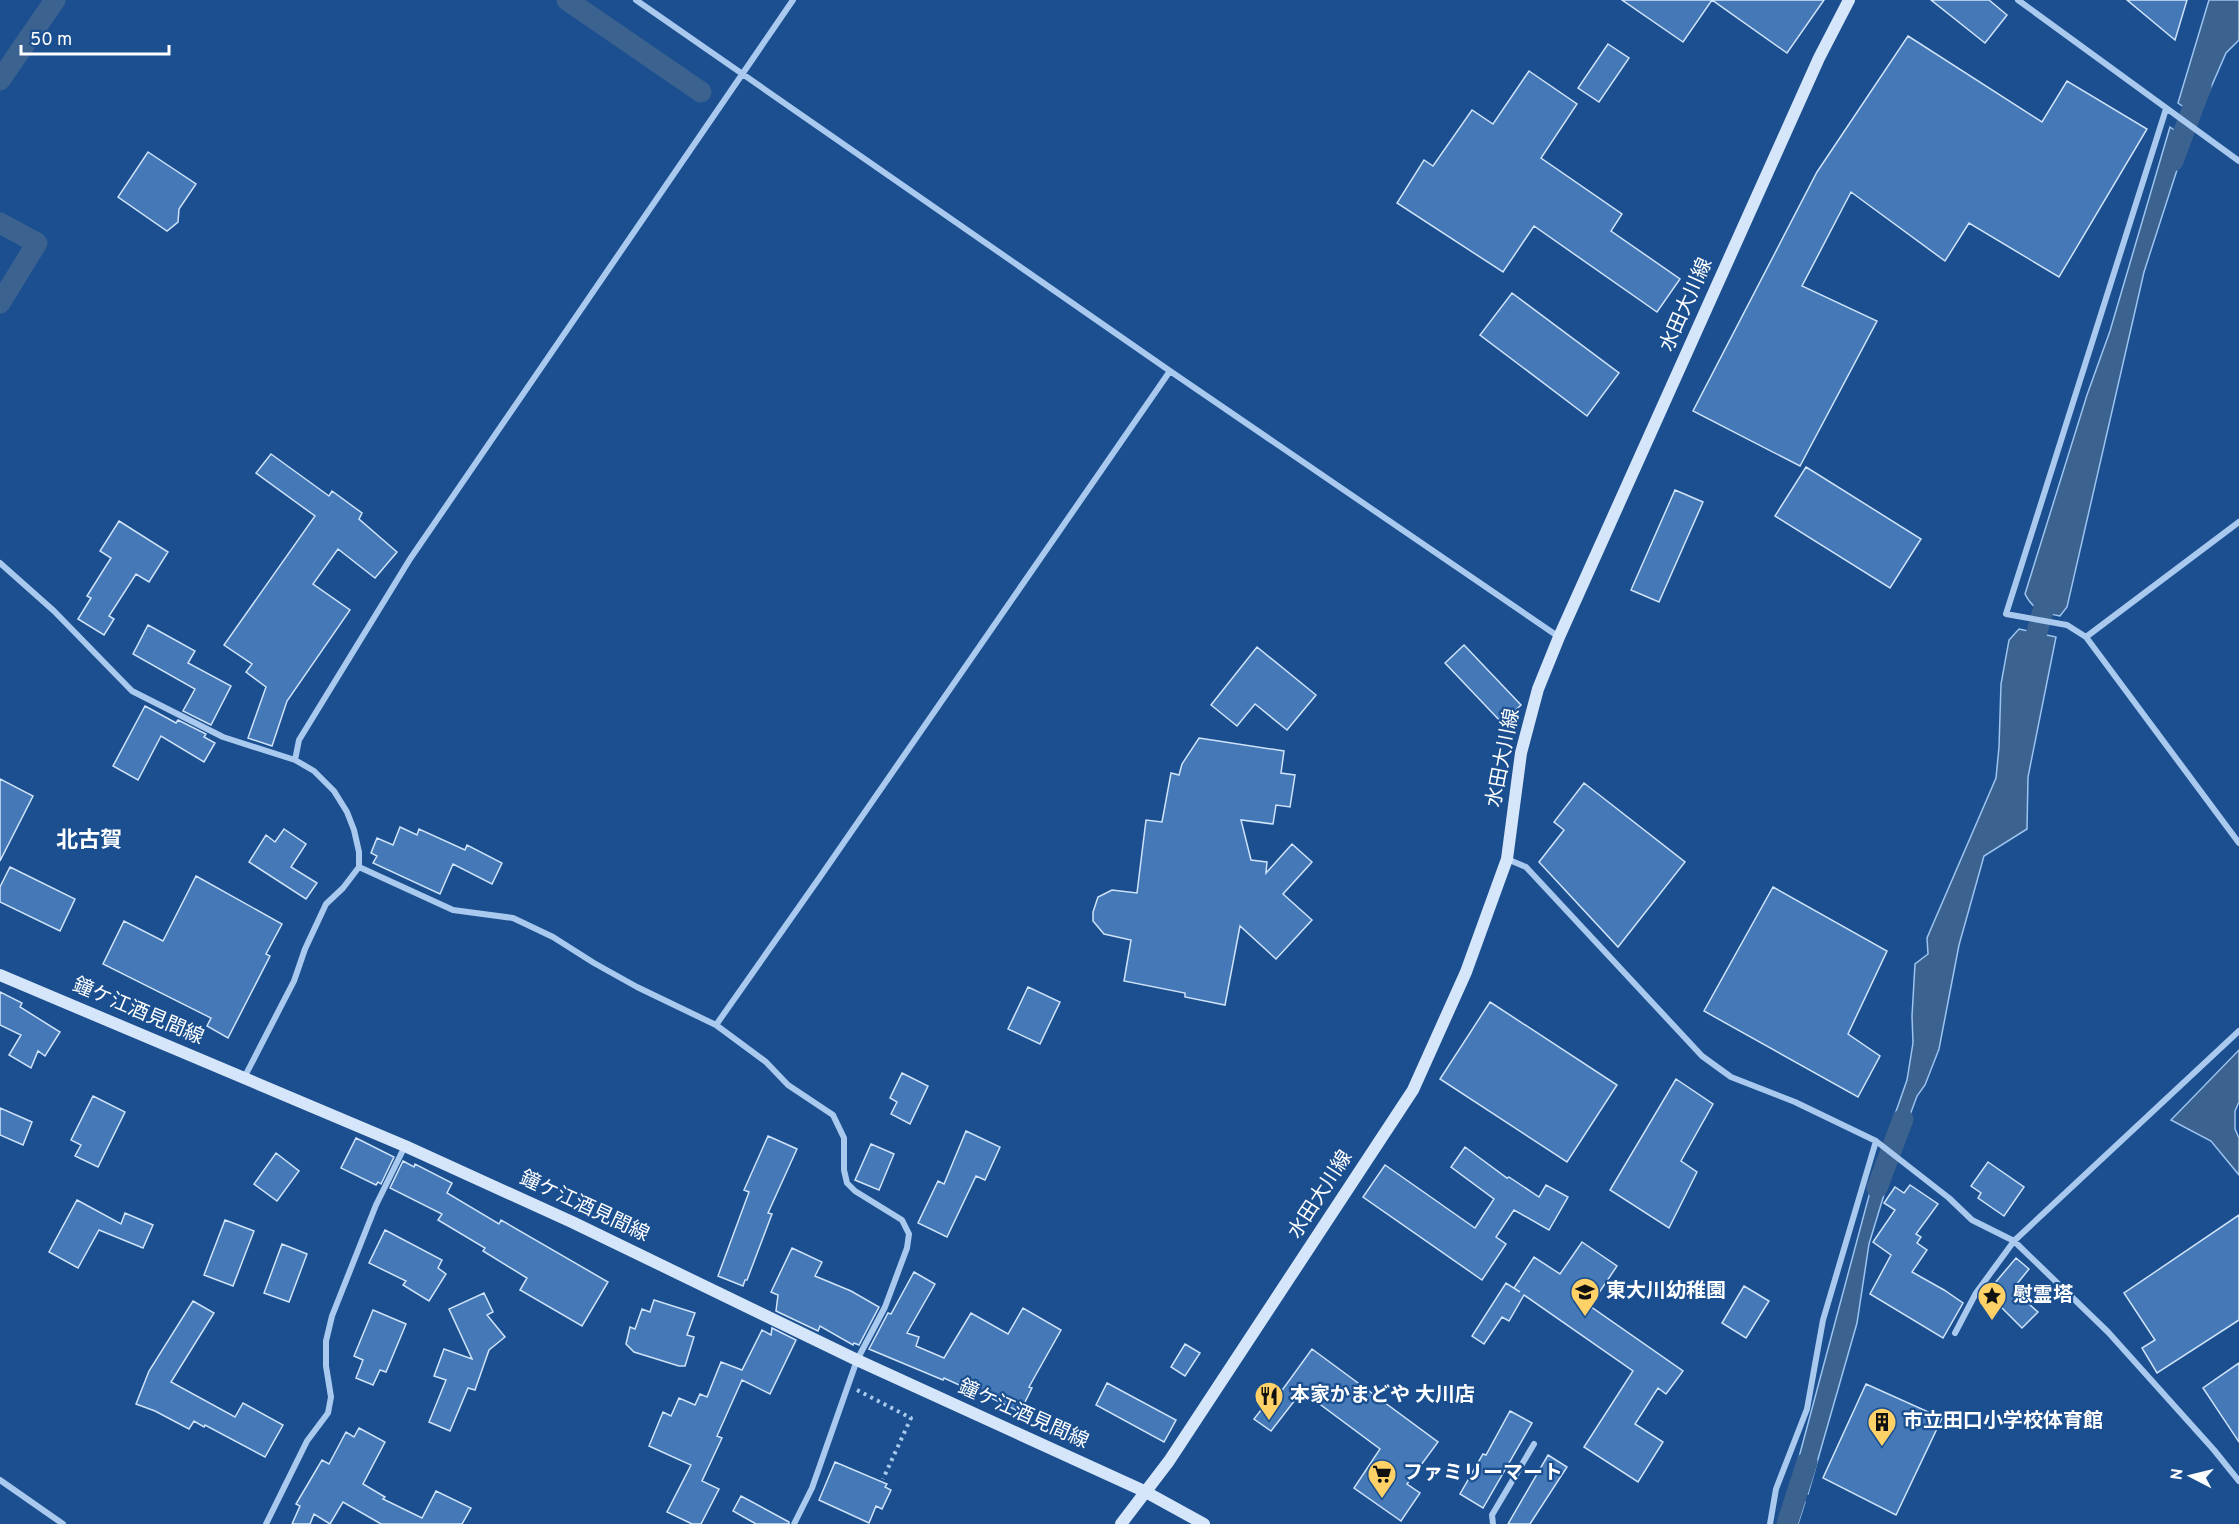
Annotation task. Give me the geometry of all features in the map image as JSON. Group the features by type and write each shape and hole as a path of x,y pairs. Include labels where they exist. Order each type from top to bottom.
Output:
{"main road":[{"name":"水田大川線","path":"1121,1524 1182,1442 1413,1090 1466,972 1507,859 1521,753 1538,689 1814,69 1850,0"},
{"name":"鐘ケ江酒見間線","path":"0,975 405,1146 572,1222 1004,1429 1144,1491"},
{"path":"1144,1491 1204,1524"}],"street":[{"path":"636,0 1559,638"},
{"path":"295,760 299,740 410,560 793,0"},
{"path":"2018,0 2239,161"},
{"path":"2166,109 2006,614 2067,625 2086,637 2239,843"},
{"path":"716,1025 1170,371"},
{"path":"2086,637 2239,522"},
{"path":"0,563 54,611 132,691 223,737 295,760 314,771 334,791 347,812 359,852 358,867 343,888 326,904 294,981 244,1078"},
{"path":"1507,859 1526,867 1702,1056 1731,1077 1795,1102 1876,1141 1949,1198 1972,1220 2014,1241 2108,1332 2239,1481"},
{"path":"358,867 453,910 513,918 553,937 637,987 716,1025 766,1062 788,1085 832,1115 844,1138 844,1170 847,1183 855,1191 902,1220 909,1234 907,1248 885,1307 857,1360 812,1488 794,1524"},
{"path":"1955,1333 1976,1293 2014,1241 2239,1031"},
{"path":"1770,1524 1776,1489 1807,1408 1823,1320 1876,1141"},
{"path":"266,1524 307,1441 328,1413 331,1397 326,1366 326,1341 332,1316 376,1205 405,1146"},
{"path":"1493,1524 1492,1515 1534,1444"},
{"path":"0,1480 63,1524"}],"path":[{"path":"848,1386 911,1418 883,1479"}],"water":[{"path":"2209,0 2239,0 2239,40 2226,53 2198,117 2178,103"},
{"path":"2170,127 2187,139 2144,272 2067,607 2060,616 2048,614 2035,607 2025,594 2087,395 2110,331"},
{"path":"2019,629 2056,637 2028,777 2027,829 1984,856 1959,945 1939,1049 1925,1085 1917,1096 1897,1150 1886,1140 1907,1080 1913,1043 1915,964 1928,954 1927,938 1996,778 2001,684 2009,640"},
{"path":"2239,1050 2239,1102 2235,1111 2235,1129 2239,1138 2239,1175 2211,1141 2171,1120"},
{"path":"1886,1160 1893,1165 1869,1244 1857,1323 1808,1494 1791,1487 1878,1162"},
{"path":"1786,1498 1805,1502 1798,1524 1781,1524"}],"building":[{"path":"1622,0 1712,0 1683,42"},
{"path":"1712,0 1824,0 1787,53"},
{"path":"1931,0 1989,0 2007,15 1985,43"},
{"path":"2127,0 2187,0 2175,40"},
{"path":"1908,36 2042,122 2067,81 2147,129 2059,277 1969,223 1945,261 1851,192 1802,286 1877,321 1800,466 1693,411 1817,172"},
{"path":"1608,44 1629,58 1599,102 1578,88"},
{"path":"1529,71 1577,104 1541,158 1622,214 1611,231 1680,279 1657,312 1534,226 1503,272 1397,203 1424,160 1433,166 1472,110 1493,124"},
{"path":"148,152 196,184 179,209 178,222 167,231 118,197"},
{"path":"1512,293 1619,373 1587,416 1480,335"},
{"path":"271,454 329,496 332,491 362,513 359,519 397,552 375,578 338,549 313,584 350,610 287,701 272,746 248,738 266,687 246,672 252,664 224,645 315,516 256,473"},
{"path":"1806,467 1921,539 1890,588 1775,516"},
{"path":"1675,490 1703,502 1659,602 1631,590"},
{"path":"119,521 168,552 149,582 136,574 109,616 114,619 104,635 78,619 91,598 87,596 111,558 100,551"},
{"path":"148,625 195,651 188,663 231,686 211,725 183,711 195,689 133,654"},
{"path":"1464,645 1521,705 1502,723 1445,663"},
{"path":"1257,647 1316,695 1287,730 1255,704 1237,726 1211,705"},
{"path":"145,706 176,723 178,720 206,734 204,737 215,743 204,762 161,736 138,780 113,766"},
{"path":"1199,738 1284,751 1281,773 1295,775 1290,807 1276,805 1273,824 1241,820 1251,860 1267,862 1266,873 1292,844 1312,862 1283,894 1312,920 1276,959 1240,926 1225,1005 1185,997 1185,993 1124,981 1131,940 1104,934 1093,921 1093,912 1098,897 1112,890 1137,893 1146,820 1162,822 1171,773 1179,775 1182,764"},
{"path":"0,779 33,796 0,861"},
{"path":"1584,783 1685,862 1618,947 1539,862 1564,830 1554,822"},
{"path":"400,827 417,835 419,829 465,850 467,845 502,863 492,884 453,864 440,894 373,863 377,856 371,853 377,838 393,845"},
{"path":"284,829 306,844 291,867 317,883 306,899 249,862 266,835 275,842"},
{"path":"10,867 75,899 60,931 0,902 0,887"},
{"path":"196,876 282,924 266,954 270,956 228,1038 207,1026 211,1018 103,964 124,921 163,941"},
{"path":"1773,887 1887,951 1848,1034 1880,1056 1858,1097 1704,1011"},
{"path":"1028,987 1060,1002 1040,1044 1008,1029"},
{"path":"0,992 22,1003 20,1007 60,1032 45,1056 38,1051 31,1068 9,1055 21,1035 0,1025"},
{"path":"1490,1002 1617,1085 1567,1162 1440,1079"},
{"path":"902,1073 928,1086 910,1124 891,1114 897,1102 890,1098"},
{"path":"1676,1079 1713,1104 1681,1161 1697,1172 1669,1228 1610,1190"},
{"path":"93,1096 125,1112 98,1167 75,1156 81,1145 71,1140"},
{"path":"0,1108 32,1122 23,1145 0,1135"},
{"path":"966,1131 1000,1147 985,1180 976,1176 947,1237 918,1223 938,1181 944,1184"},
{"path":"768,1136 797,1149 768,1213 772,1214 743,1286 718,1276 749,1192 744,1190"},
{"path":"356,1138 394,1157 381,1184 378,1182 376,1185 341,1168"},
{"path":"871,1144 894,1154 879,1190 855,1180"},
{"path":"1465,1147 1507,1178 1509,1177 1539,1197 1546,1185 1568,1197 1549,1230 1514,1210 1496,1237 1506,1244 1482,1280 1363,1197 1385,1165 1475,1228 1494,1199 1451,1167"},
{"path":"276,1153 299,1171 277,1201 254,1184"},
{"path":"403,1161 414,1167 415,1164 452,1183 447,1193 499,1224 501,1220 608,1282 582,1326 520,1290 527,1278 483,1251 485,1248 438,1220 442,1214 390,1188"},
{"path":"1988,1162 2024,1187 2004,1216 1978,1198 1981,1193 1971,1186"},
{"path":"1910,1185 1938,1204 1916,1234 1921,1237 1917,1243 1927,1250 1912,1272 1963,1303 1943,1338 1870,1294 1891,1255 1873,1242 1895,1210 1884,1203 1895,1187 1904,1193"},
{"path":"77,1200 121,1224 125,1213 153,1225 143,1248 99,1230 78,1268 49,1252"},
{"path":"2239,1215 2239,1320 2157,1373 2142,1348 2155,1340 2124,1293"},
{"path":"225,1220 254,1231 233,1286 204,1275"},
{"path":"385,1230 442,1260 438,1268 446,1274 429,1301 403,1285 406,1281 369,1263"},
{"path":"1582,1242 1617,1266 1590,1306 1683,1371 1666,1394 1658,1388 1635,1424 1663,1442 1638,1482 1584,1447 1633,1371 1524,1295 1509,1321 1502,1317 1484,1344 1472,1336 1506,1283 1520,1292 1514,1288 1534,1257 1560,1274"},
{"path":"282,1244 307,1254 289,1302 264,1293"},
{"path":"792,1248 822,1262 815,1276 851,1291 879,1307 859,1345 854,1343 853,1345 820,1326 818,1331 776,1311 778,1295 771,1292"},
{"path":"2016,1258 2029,1269 2016,1285 2032,1301 2029,1304 2038,1312 2022,1328 1999,1305 1997,1307 1984,1296"},
{"path":"914,1272 935,1284 907,1333 919,1337 916,1346 944,1358 971,1313 1008,1334 1023,1308 1061,1330 1029,1387 1032,1388 1020,1412 981,1393 981,1395 869,1349"},
{"path":"1744,1286 1769,1301 1746,1338 1722,1323"},
{"path":"484,1293 493,1312 487,1315 505,1337 489,1350 475,1390 468,1388 450,1431 429,1422 446,1380 434,1376 444,1349 472,1359 449,1309"},
{"path":"654,1300 695,1313 687,1335 694,1337 685,1366 634,1352 626,1344 630,1327 635,1329 642,1309 650,1312"},
{"path":"193,1301 214,1313 171,1382 235,1417 243,1403 283,1425 265,1457 205,1425 204,1427 194,1421 189,1429 136,1404 149,1371"},
{"path":"373,1310 406,1324 386,1372 380,1370 373,1385 356,1378 363,1360 354,1356"},
{"path":"772,1328 796,1340 770,1394 742,1380 717,1436 722,1438 702,1481 719,1489 701,1524 692,1524 667,1512 691,1465 649,1446 663,1412 671,1416 679,1398 695,1405 700,1394 707,1397 721,1362 742,1370 762,1330 771,1335"},
{"path":"1185,1344 1200,1353 1185,1376 1171,1367"},
{"path":"1312,1349 1438,1442 1407,1484 1420,1493 1401,1521 1354,1488 1380,1449 1302,1391 1271,1431 1254,1419 1271,1397 1275,1400"},
{"path":"2239,1363 2239,1442 2203,1388"},
{"path":"1107,1383 1176,1420 1164,1442 1096,1405"},
{"name":"市立田口小学校体育館","path":"1866,1384 1942,1418 1896,1515 1823,1478"},
{"path":"1510,1411 1532,1423 1483,1508 1460,1494 1483,1454 1486,1455"},
{"path":"359,1428 385,1442 363,1484 385,1497 383,1499 422,1518 436,1491 471,1508 462,1524 381,1524 343,1502 330,1524 314,1514 310,1524 292,1524 300,1506 296,1504 322,1460 329,1464 346,1432 354,1437"},
{"path":"1548,1455 1567,1467 1530,1524 1508,1524"},
{"path":"835,1462 887,1484 885,1487 891,1490 882,1509 876,1506 869,1523 819,1500"},
{"path":"741,1496 789,1524 756,1524 733,1511"}],"waterway":[{"path":"0,80 55,0"},
{"path":"567,0 701,92"},
{"path":"2173,161 2201,86"},
{"path":"0,223 37,243 0,303"},
{"path":"2029,660 2050,586"},
{"path":"1877,1188 1903,1119"},
{"path":"1787,1524 1807,1462"}],"place":[{"name":"東大川幼稚園","path":"1585,1318"},
{"name":"慰霊塔","path":"1992,1322"},
{"name":"本家かまどや 大川店","path":"1269,1422"},
{"name":"市立田口小学校体育館","path":"1882,1448"},
{"name":"ファミリーマート","path":"1382,1500"}],"district":[{"name":"北古賀","path":"89,841"}]}
